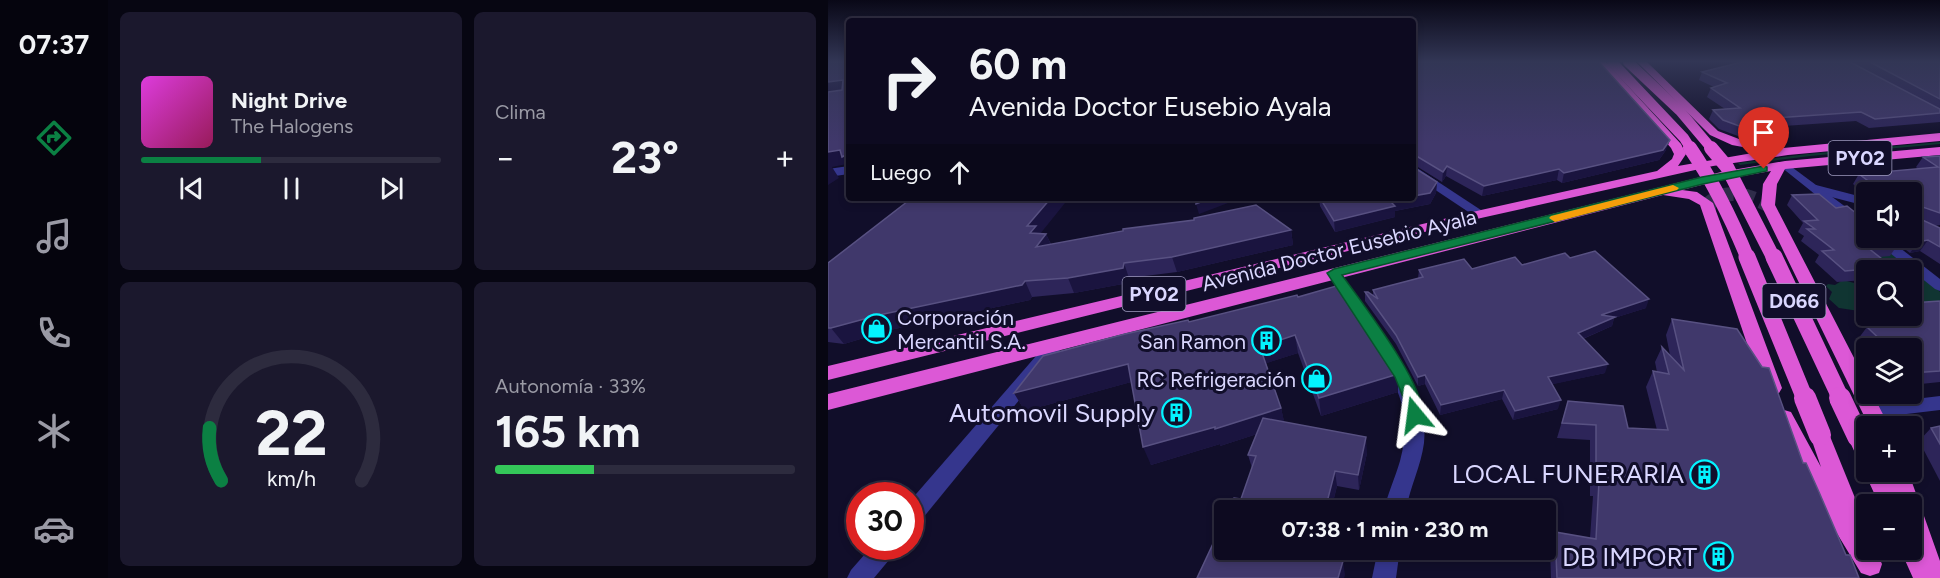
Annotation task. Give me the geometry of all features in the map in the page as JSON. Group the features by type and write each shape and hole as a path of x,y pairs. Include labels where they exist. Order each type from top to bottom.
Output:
{"highway":[{"path":"1624,89 1677,147 1680,154 1677,161 1657,174"},
{"name":"D066","path":"1638,89 1717,170 1733,224 1820,435 1872,571"},
{"name":"D066","path":"1657,89 1680,111 1717,170 1757,222 1856,431"},
{"path":"1669,89 1714,133 1784,161 1770,183 1768,205 1874,416"},
{"name":"PY02","path":"1717,170 1940,137"},
{"name":"PY02","path":"1784,161 1940,151"},
{"name":"Avenida Doctor Eusebio Ayala","path":"828,373 1481,214 1657,174 1717,170"},
{"name":"Avenida Doctor Eusebio Ayala","path":"828,402 1635,197 1717,170"},
{"path":"1635,197 1685,194 1706,203 1780,410 1807,464 1872,571"},
{"path":"1922,544 1933,578"},
{"path":"1917,560 1926,578"}],"street":[{"path":"1784,161 1856,220"},
{"path":"828,173 846,170"},
{"path":"1416,172 1481,214"},
{"path":"1816,189 1856,199"},
{"path":"1891,248 1940,286"},
{"path":"1334,273 1347,292"},
{"path":"1365,320 1402,375 1414,402 1416,428 1411,460 1397,500"},
{"path":"924,500 1055,345"},
{"path":"1888,416 1940,403"},
{"path":"859,578 874,560"},
{"path":"1384,578 1387,560"}],"green space":[{"path":"1940,142 1940,144 1740,165 1738,163 1807,154"},
{"path":"1867,248 1885,248 1900,260 1877,260"},
{"path":"1856,278 1856,311 1839,308 1829,299 1832,292 1826,286 1835,285 1843,280 1854,283"},
{"path":"1922,279 1931,282 1940,292 1940,300 1922,309"}],"building":[{"path":"846,89 846,155 842,157 840,150 828,152 828,92"},
{"path":"1416,89 1624,89 1670,140 1663,150 1564,173 1559,169 1484,186 1447,166 1443,172 1416,156"},
{"path":"1712,89 1902,89 1940,109 1940,113 1875,119 1861,112 1776,118 1785,124 1742,127 1723,120 1713,110 1740,108"},
{"path":"1921,89 1940,89 1940,99"},
{"path":"1940,156 1940,213 1922,207 1922,182 1870,182 1859,174 1938,167 1923,157"},
{"path":"1416,169 1437,182 1430,193 1416,195"},
{"path":"1819,194 1836,208 1847,206 1856,213 1856,248 1868,248 1883,260 1856,260 1856,270 1845,271 1822,251 1834,250 1807,229 1815,229 1804,221 1818,220 1792,195"},
{"path":"908,201 1048,201 1027,226 1036,226 1030,233 1046,234 1036,247 1123,231 1123,229 1194,220 1194,218 1256,205 1291,230 1172,257 1124,263 1123,268 1068,278 1025,281 1022,285 879,315 831,328 828,328 828,263"},
{"path":"1322,201 1390,201 1395,206 1334,221"},
{"path":"1922,220 1940,228 1940,247 1928,240 1922,241"},
{"path":"1595,251 1649,299 1601,315 1615,317 1578,333 1608,364 1548,377 1561,400 1515,411 1504,390 1441,405 1425,375 1418,377 1396,335 1365,292 1378,299 1373,290 1423,277 1419,270 1464,259 1472,269 1515,257 1522,265 1565,253 1570,258"},
{"path":"1343,284 1376,331 1398,374 1319,398 1295,335 1260,347 1281,408 1215,429 1215,427 1143,447 1128,364 1014,393 1043,356 1125,334 1188,320 1189,322 1297,295 1298,297"},
{"path":"1940,301 1940,371 1922,372 1922,338 1879,338 1867,327 1922,326 1922,302"},
{"path":"1672,319 1737,329 1762,367 1769,368 1803,463 1806,463 1846,555 1850,555 1859,578 1557,578 1556,532 1596,539 1599,481 1596,480 1596,425 1562,423 1568,401 1623,406 1628,428 1668,430 1653,371 1669,374 1662,347 1684,370"},
{"path":"1263,418 1366,437 1358,475 1335,471 1328,500 1233,500 1234,498 1241,499 1256,456 1248,455"},
{"path":"1940,426 1940,444 1931,428"},
{"path":"1214,541 1214,560 1343,561 1338,578 1197,578"}],"tunnel":[{"path":"1709,211 1709,203 1723,195 1731,194 1753,198 1768,205"}],"slow traffic":[{"path":"1555,218 1673,188"}],"place":[{"name":"Corporación Mercantil S.A.","path":"876,329"},
{"name":"San Ramon","path":"1267,341"},
{"name":"RC Refrigeración","path":"1317,379"},
{"name":"Automovil Supply","path":"1176,413"},
{"name":"LOCAL FUNERARIA","path":"1705,474"},
{"name":"DB IMPORT","path":"1718,557"}],"route":[{"path":"1415,415 1414,402 1402,375 1334,273 1721,176 1764,169"}]}
